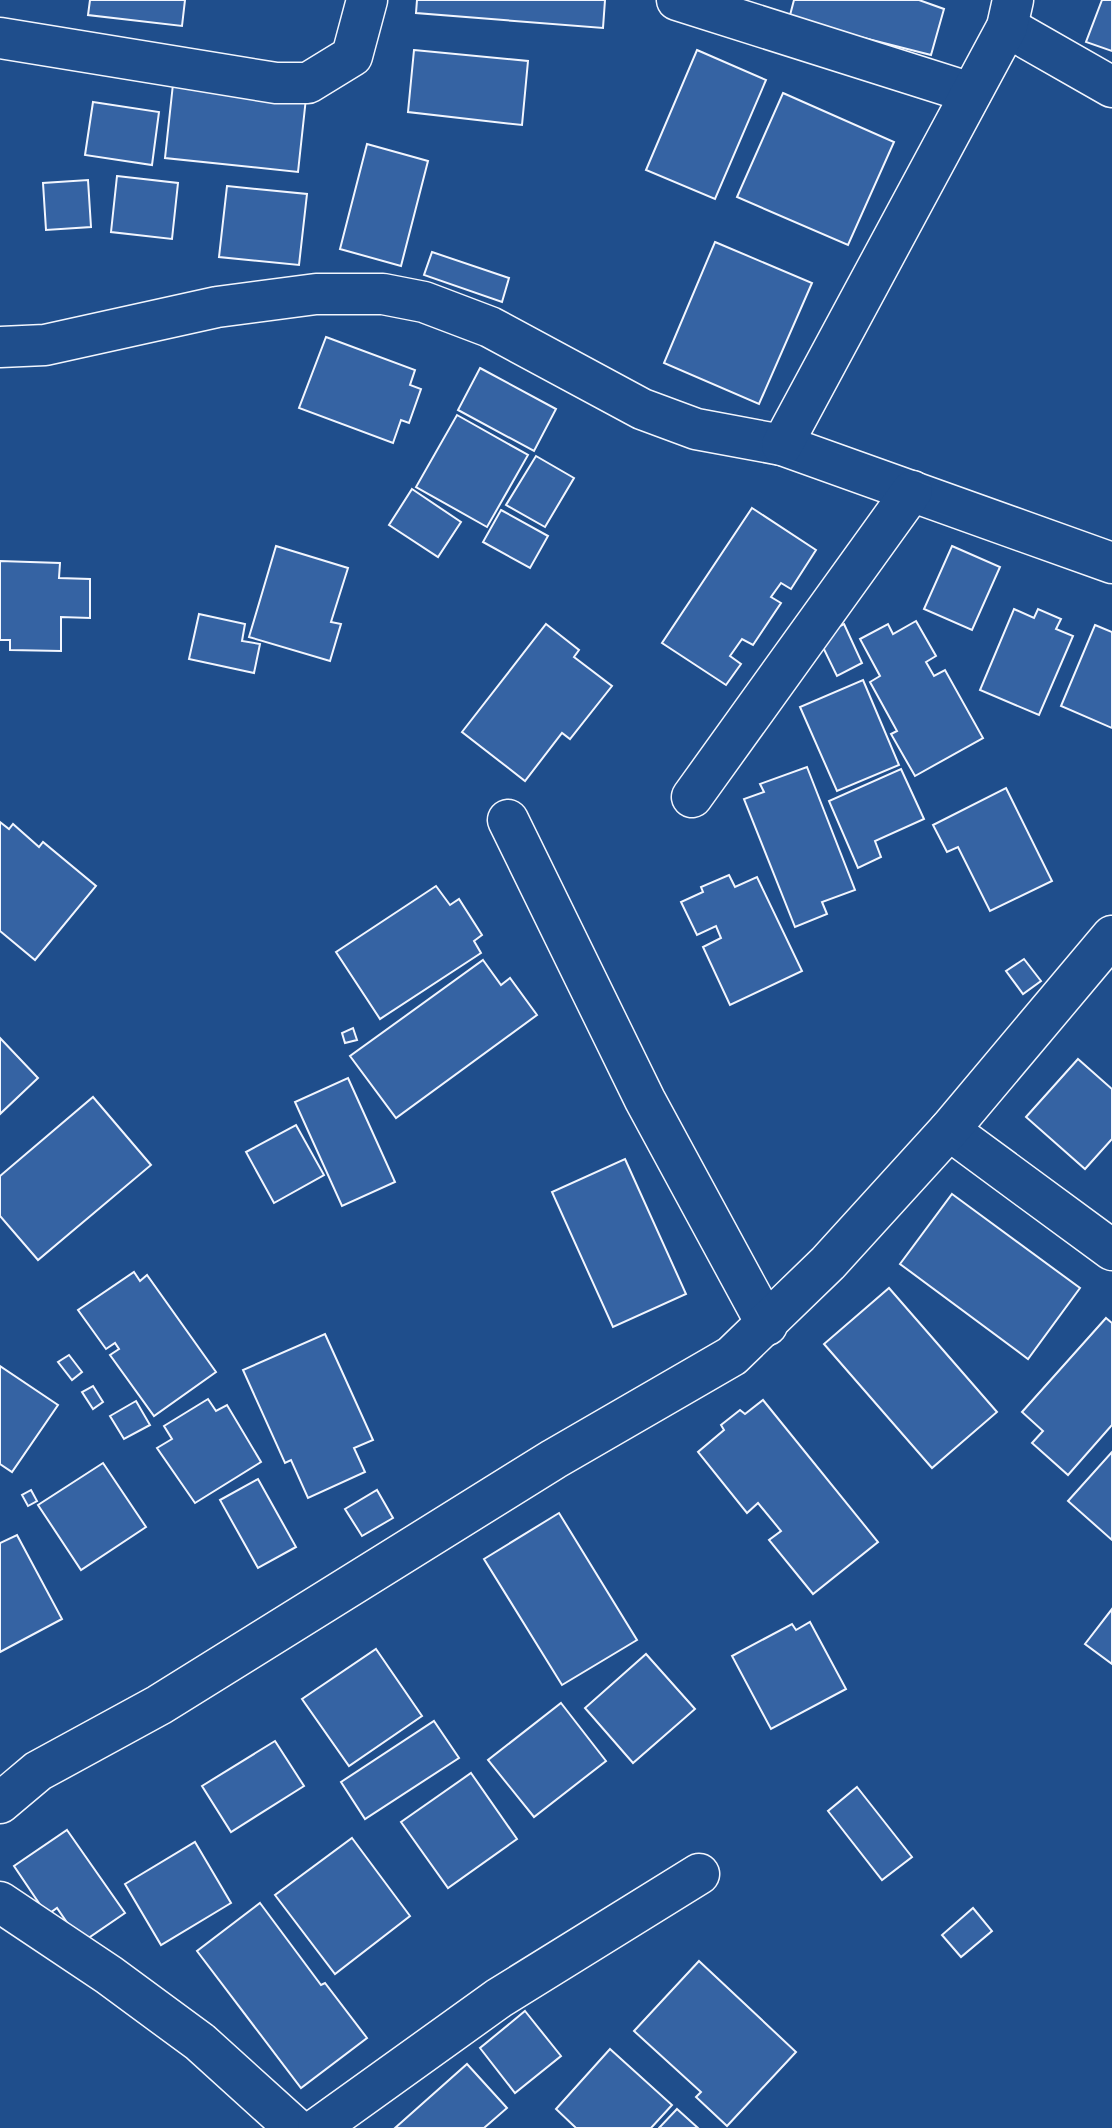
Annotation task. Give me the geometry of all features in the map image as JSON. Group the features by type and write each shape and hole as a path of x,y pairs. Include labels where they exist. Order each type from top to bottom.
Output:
{"street":[{"path":"0,38 276,83 308,83 352,56 367,0"},
{"path":"677,0 971,93"},
{"path":"782,445 971,93 1010,13 1112,87"},
{"path":"0,347 45,345 217,307 316,294 383,294 424,302 490,327 599,388 696,429 782,445 1112,563"},
{"path":"692,797 912,491"},
{"path":"508,820 645,1100 767,1325"},
{"path":"0,1803 38,1771 159,1705 554,1459 732,1356 767,1325 949,1130 1112,936"},
{"path":"949,1130 1112,1250"},
{"path":"318,2128 499,1998 699,1874"},
{"path":"0,1902 109,1975 200,2042 295,2128"}],"building":[{"path":"90,0 185,0 182,26 88,15"},
{"path":"417,0 605,0 603,28 416,13"},
{"path":"794,0 919,0 944,9 931,55 789,19"},
{"path":"1102,0 1112,0 1112,51 1086,42"},
{"path":"414,50 528,61 522,125 408,112"},
{"path":"697,50 766,80 715,199 646,170"},
{"path":"173,84 306,98 298,172 165,158"},
{"path":"783,93 894,142 848,245 737,197"},
{"path":"93,102 159,112 152,165 85,155"},
{"path":"367,144 428,161 401,266 340,249"},
{"path":"117,176 178,183 172,239 111,232"},
{"path":"88,180 91,227 46,230 43,183"},
{"path":"227,186 307,194 299,265 219,257"},
{"path":"715,242 812,283 759,404 664,363"},
{"path":"432,252 509,278 502,302 424,275"},
{"path":"326,337 415,370 410,385 421,389 409,423 401,420 393,443 299,408"},
{"path":"480,368 556,409 534,451 458,410"},
{"path":"457,415 528,455 487,527 416,487"},
{"path":"536,456 574,478 545,527 506,505"},
{"path":"412,489 461,522 438,557 389,525"},
{"path":"752,508 816,550 791,589 781,583 771,597 781,603 753,645 742,639 730,656 741,664 726,685 662,643"},
{"path":"501,510 548,536 530,568 483,542"},
{"path":"276,546 348,568 331,622 341,624 330,661 249,637"},
{"path":"952,546 1000,567 972,630 924,609"},
{"path":"0,561 60,563 59,578 90,579 90,618 61,617 61,651 10,650 10,640 0,640"},
{"path":"1014,609 1034,618 1038,609 1061,619 1056,629 1073,636 1039,715 980,690"},
{"path":"199,614 245,624 242,641 260,644 254,673 189,659"},
{"path":"916,621 936,656 926,662 934,676 945,670 983,738 915,776 891,734 897,731 870,682 880,676 860,639 888,624 893,634"},
{"path":"546,624 579,650 574,657 612,686 570,739 562,733 525,781 462,732"},
{"path":"844,624 862,663 837,676 818,637"},
{"path":"1095,625 1112,632 1112,728 1061,706"},
{"path":"863,680 899,765 837,791 800,707"},
{"path":"807,767 855,890 822,902 827,914 795,927 744,799 764,792 760,784"},
{"path":"901,769 924,819 875,841 881,857 858,868 829,801"},
{"path":"1006,788 1052,881 990,911 958,847 947,852 933,825"},
{"path":"0,822 9,829 13,824 39,847 43,842 96,886 35,960 0,931"},
{"path":"729,875 735,887 757,877 802,971 730,1005 703,947 721,938 716,926 697,935 681,902 703,892 701,887"},
{"path":"436,886 450,905 459,899 482,935 474,941 481,953 380,1019 336,952"},
{"path":"1024,959 1041,981 1023,994 1006,971"},
{"path":"483,960 501,985 510,978 537,1015 396,1118 350,1056"},
{"path":"353,1028 357,1040 345,1043 342,1033"},
{"path":"0,1038 38,1078 0,1114"},
{"path":"1078,1059 1112,1089 1112,1139 1085,1169 1026,1117"},
{"path":"348,1078 395,1182 342,1206 295,1102"},
{"path":"93,1097 151,1165 38,1260 0,1216 0,1176"},
{"path":"296,1125 324,1175 274,1203 246,1152"},
{"path":"625,1159 686,1294 613,1327 552,1192"},
{"path":"952,1194 1080,1288 1028,1359 900,1264"},
{"path":"134,1272 140,1281 147,1275 216,1372 154,1416 110,1355 119,1349 115,1343 106,1349 78,1310"},
{"path":"889,1288 997,1412 932,1468 824,1344"},
{"path":"1106,1318 1112,1323 1112,1425 1068,1475 1032,1443 1043,1431 1022,1412"},
{"path":"325,1334 373,1440 354,1448 365,1472 308,1498 291,1460 285,1463 243,1370"},
{"path":"69,1355 82,1372 72,1380 58,1362"},
{"path":"0,1366 58,1405 12,1472 0,1464"},
{"path":"93,1386 103,1402 93,1409 82,1392"},
{"path":"208,1399 216,1411 227,1405 261,1462 195,1503 157,1448 172,1439 164,1426"},
{"path":"763,1400 878,1542 813,1594 769,1540 781,1531 758,1503 747,1513 698,1452 724,1430 721,1425 740,1410 745,1414"},
{"path":"136,1401 150,1425 124,1439 110,1416"},
{"path":"1112,1452 1112,1540 1068,1501"},
{"path":"103,1463 146,1527 81,1570 38,1505"},
{"path":"258,1479 296,1547 258,1568 220,1500"},
{"path":"31,1490 37,1501 28,1506 22,1495"},
{"path":"377,1490 393,1518 362,1536 345,1509"},
{"path":"559,1513 637,1640 562,1685 484,1559"},
{"path":"17,1535 62,1619 0,1652 0,1543"},
{"path":"1112,1609 1112,1664 1085,1644"},
{"path":"810,1622 846,1689 771,1729 732,1656 792,1624 796,1630"},
{"path":"376,1649 422,1716 349,1766 302,1699"},
{"path":"646,1654 695,1709 633,1763 585,1708"},
{"path":"561,1703 606,1761 534,1817 488,1760"},
{"path":"434,1721 459,1758 365,1819 341,1782"},
{"path":"275,1741 304,1786 231,1832 202,1786"},
{"path":"471,1773 517,1839 448,1888 401,1822"},
{"path":"857,1787 912,1857 882,1880 828,1811"},
{"path":"67,1830 125,1913 81,1943 57,1908 47,1915 14,1866"},
{"path":"352,1838 410,1916 335,1974 275,1895"},
{"path":"195,1842 231,1903 161,1945 125,1884"},
{"path":"260,1903 321,1985 325,1983 367,2038 301,2088 197,1951"},
{"path":"973,1908 992,1931 961,1957 942,1935"},
{"path":"699,1961 796,2052 727,2126 696,2097 701,2092 634,2031"},
{"path":"525,2011 561,2056 515,2093 480,2048"},
{"path":"610,2049 672,2105 651,2128 576,2128 556,2109"},
{"path":"467,2064 507,2108 484,2128 395,2128"},
{"path":"677,2109 698,2128 659,2128"}]}
